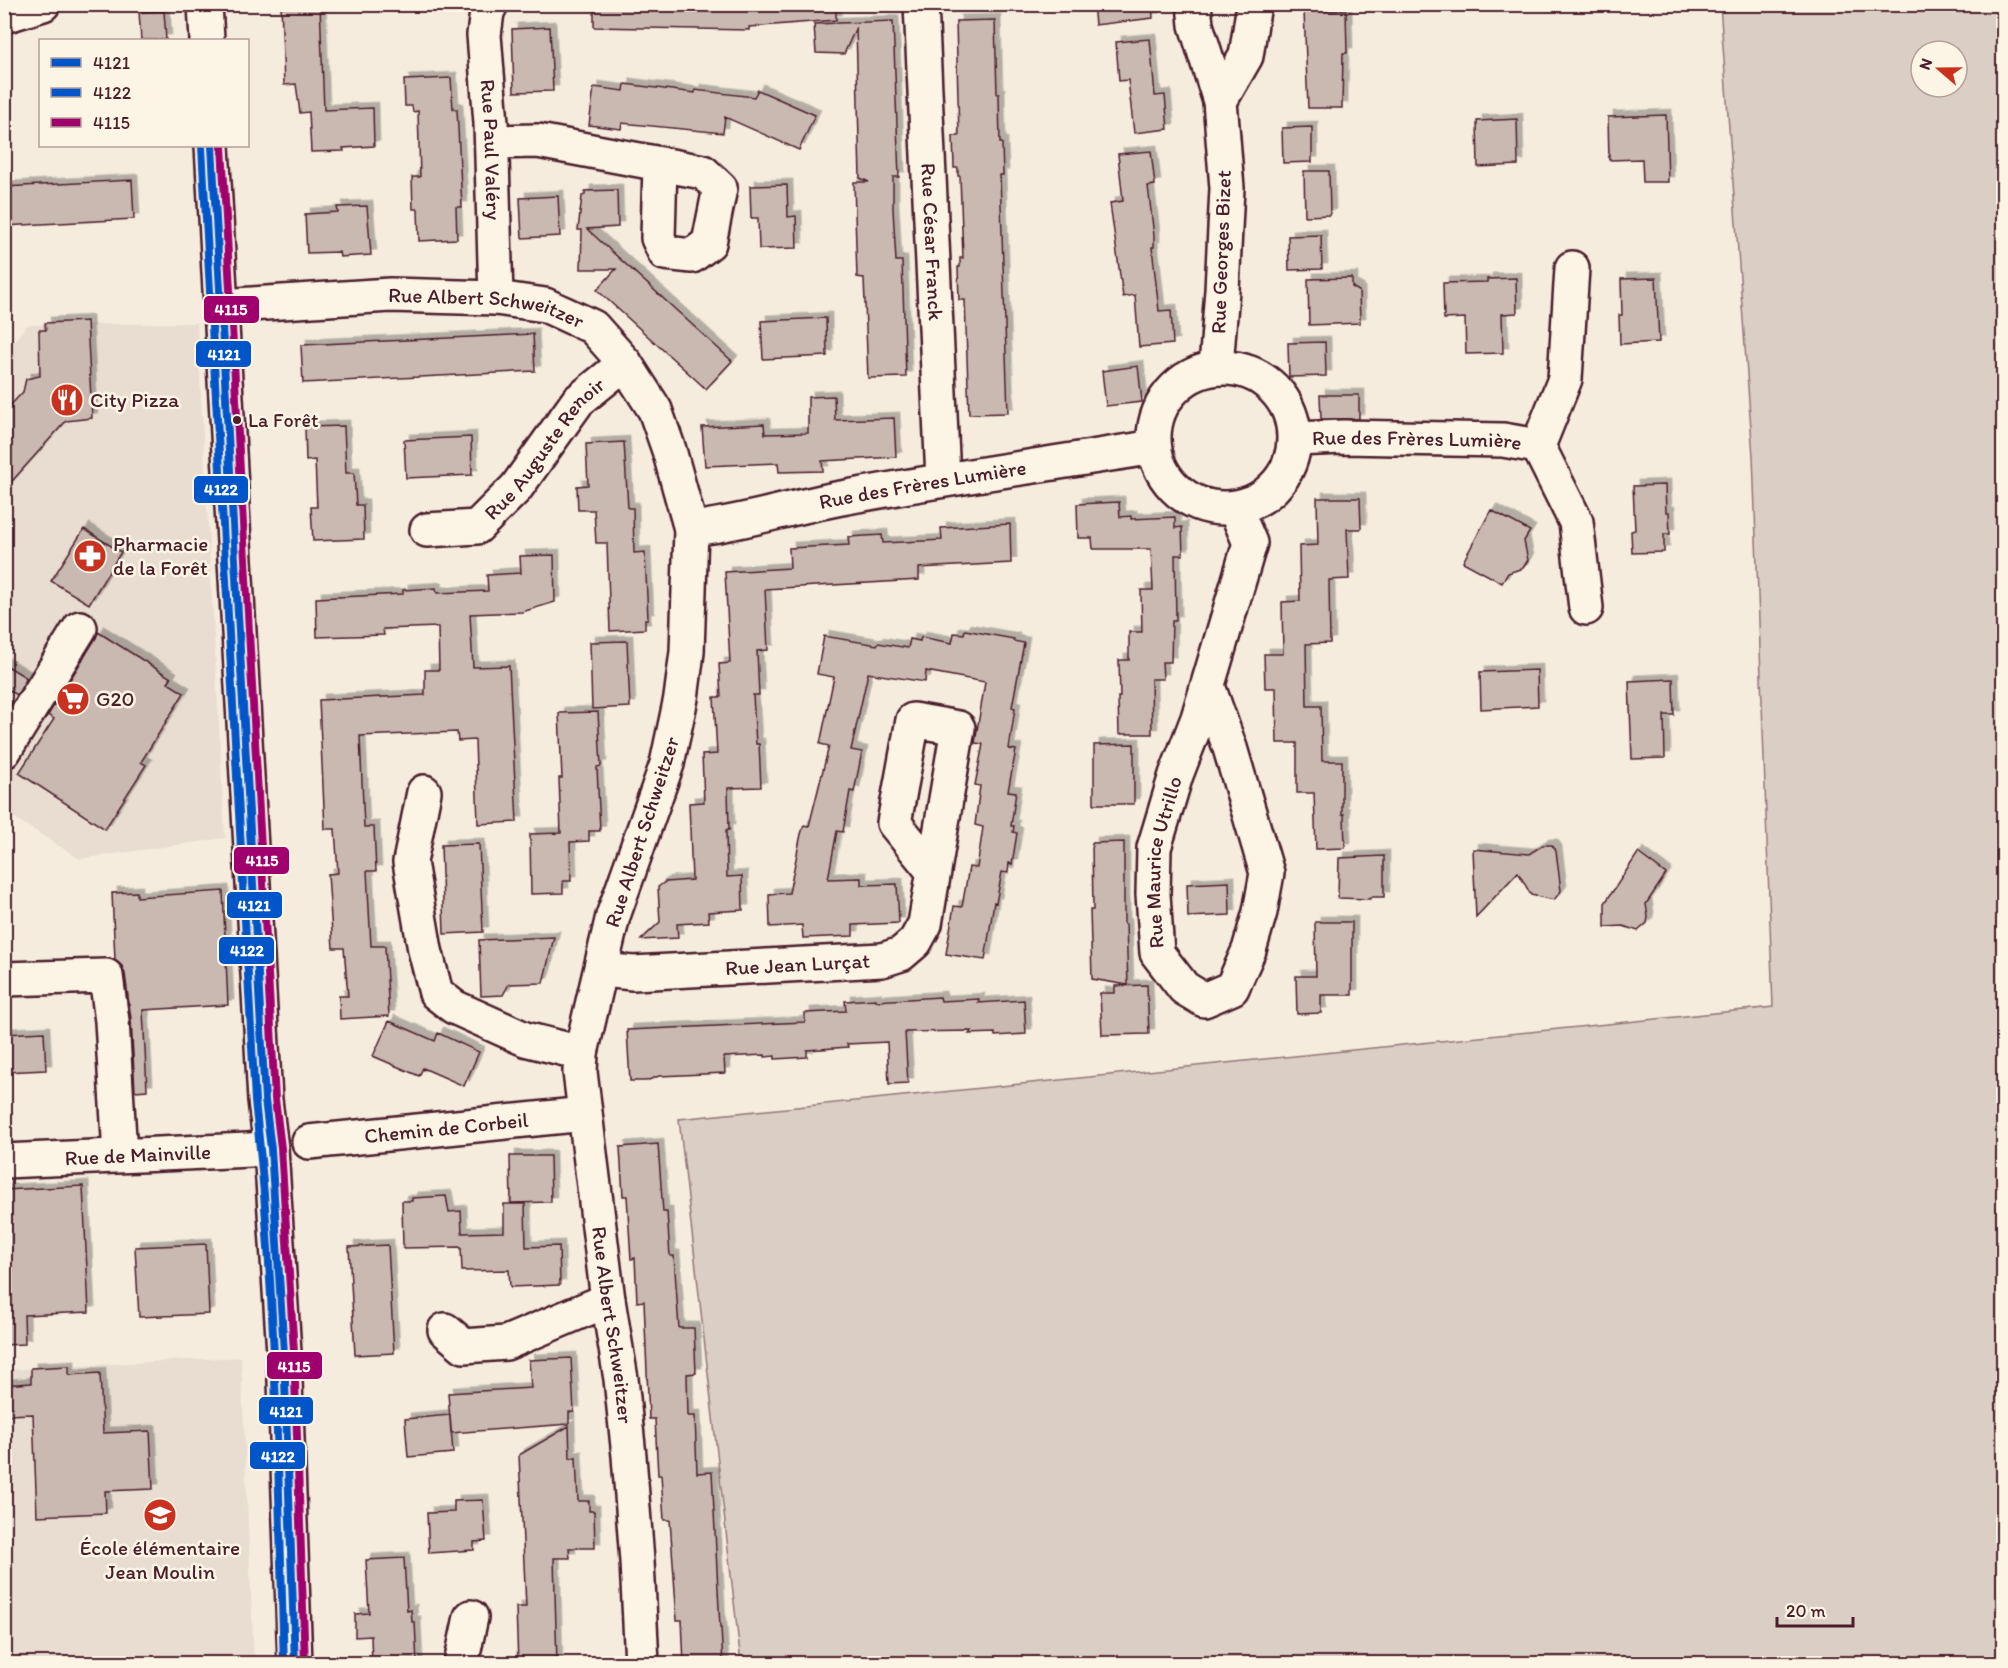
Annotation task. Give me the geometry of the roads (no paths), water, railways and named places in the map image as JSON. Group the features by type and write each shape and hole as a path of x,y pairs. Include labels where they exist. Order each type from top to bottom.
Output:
{"street":[{"path":"4,16 43,4"},
{"path":"205,4 207,39"},
{"name":"Rue Paul Valéry","path":"491,4 487,12 484,35 492,142 496,298"},
{"name":"Rue César Franck","path":"921,4 943,479"},
{"name":"Rue Georges Bizet","path":"1194,4 1196,25 1220,101 1227,188 1216,367"},
{"path":"1220,101 1246,56 1254,4"},
{"path":"492,142 538,141 660,164"},
{"path":"212,147 264,1089 271,1149 284,1353 295,1664"},
{"path":"1572,268 1565,379 1538,446 1576,522 1586,608"},
{"name":"Rue Albert Schweitzer","path":"221,306 390,295 496,298 545,306 593,327 625,363 655,410 669,450 691,529 687,652 681,698 667,764 613,916 582,1053 580,1072 608,1300 621,1379 637,1561 642,1664"},
{"name":"Rue Auguste Renoir","path":"427,530 477,527 516,488 578,402 625,363"},
{"path":"1216,367 1240,369 1258,375 1277,391 1291,414 1295,439 1292,458 1281,480 1258,500 1235,508 1211,508 1188,500 1165,478 1154,447 1155,422 1171,391 1190,375 1216,367"},
{"name":"Rue des Frères Lumière","path":"1295,439 1342,437 1503,440 1538,446"},
{"name":"Rue des Frères Lumière","path":"691,529 722,526 836,499 943,479 1154,447"},
{"name":"Rue Maurice Utrillo","path":"1208,686 1230,748 1267,873 1260,912 1249,950 1232,988 1204,1000 1184,988 1157,953 1153,894 1154,848 1176,775 1198,718 1250,543 1235,508"},
{"path":"4,751 80,628"},
{"path":"424,792 410,862 425,950 436,993 454,1007 525,1039 582,1053"},
{"name":"Rue Jean Lurçat","path":"602,970 633,973 882,960 901,954 915,942 925,924 934,872"},
{"path":"4,980 106,976 112,1021 120,1155"},
{"name":"Chemin de Corbeil","path":"309,1142 585,1114"},
{"name":"Rue de Mainville","path":"4,1161 271,1149"},
{"path":"445,1330 464,1346 506,1343 608,1300"},
{"path":"461,1664 471,1617"}],"place":[{"name":"City Pizza","path":"67,400"},
{"name":"La Forêt","path":"237,420"},
{"name":"Pharmacie de la Forêt","path":"90,556"},
{"name":"G20","path":"73,699"},
{"name":"École élémentaire Jean Moulin","path":"160,1515"}]}
